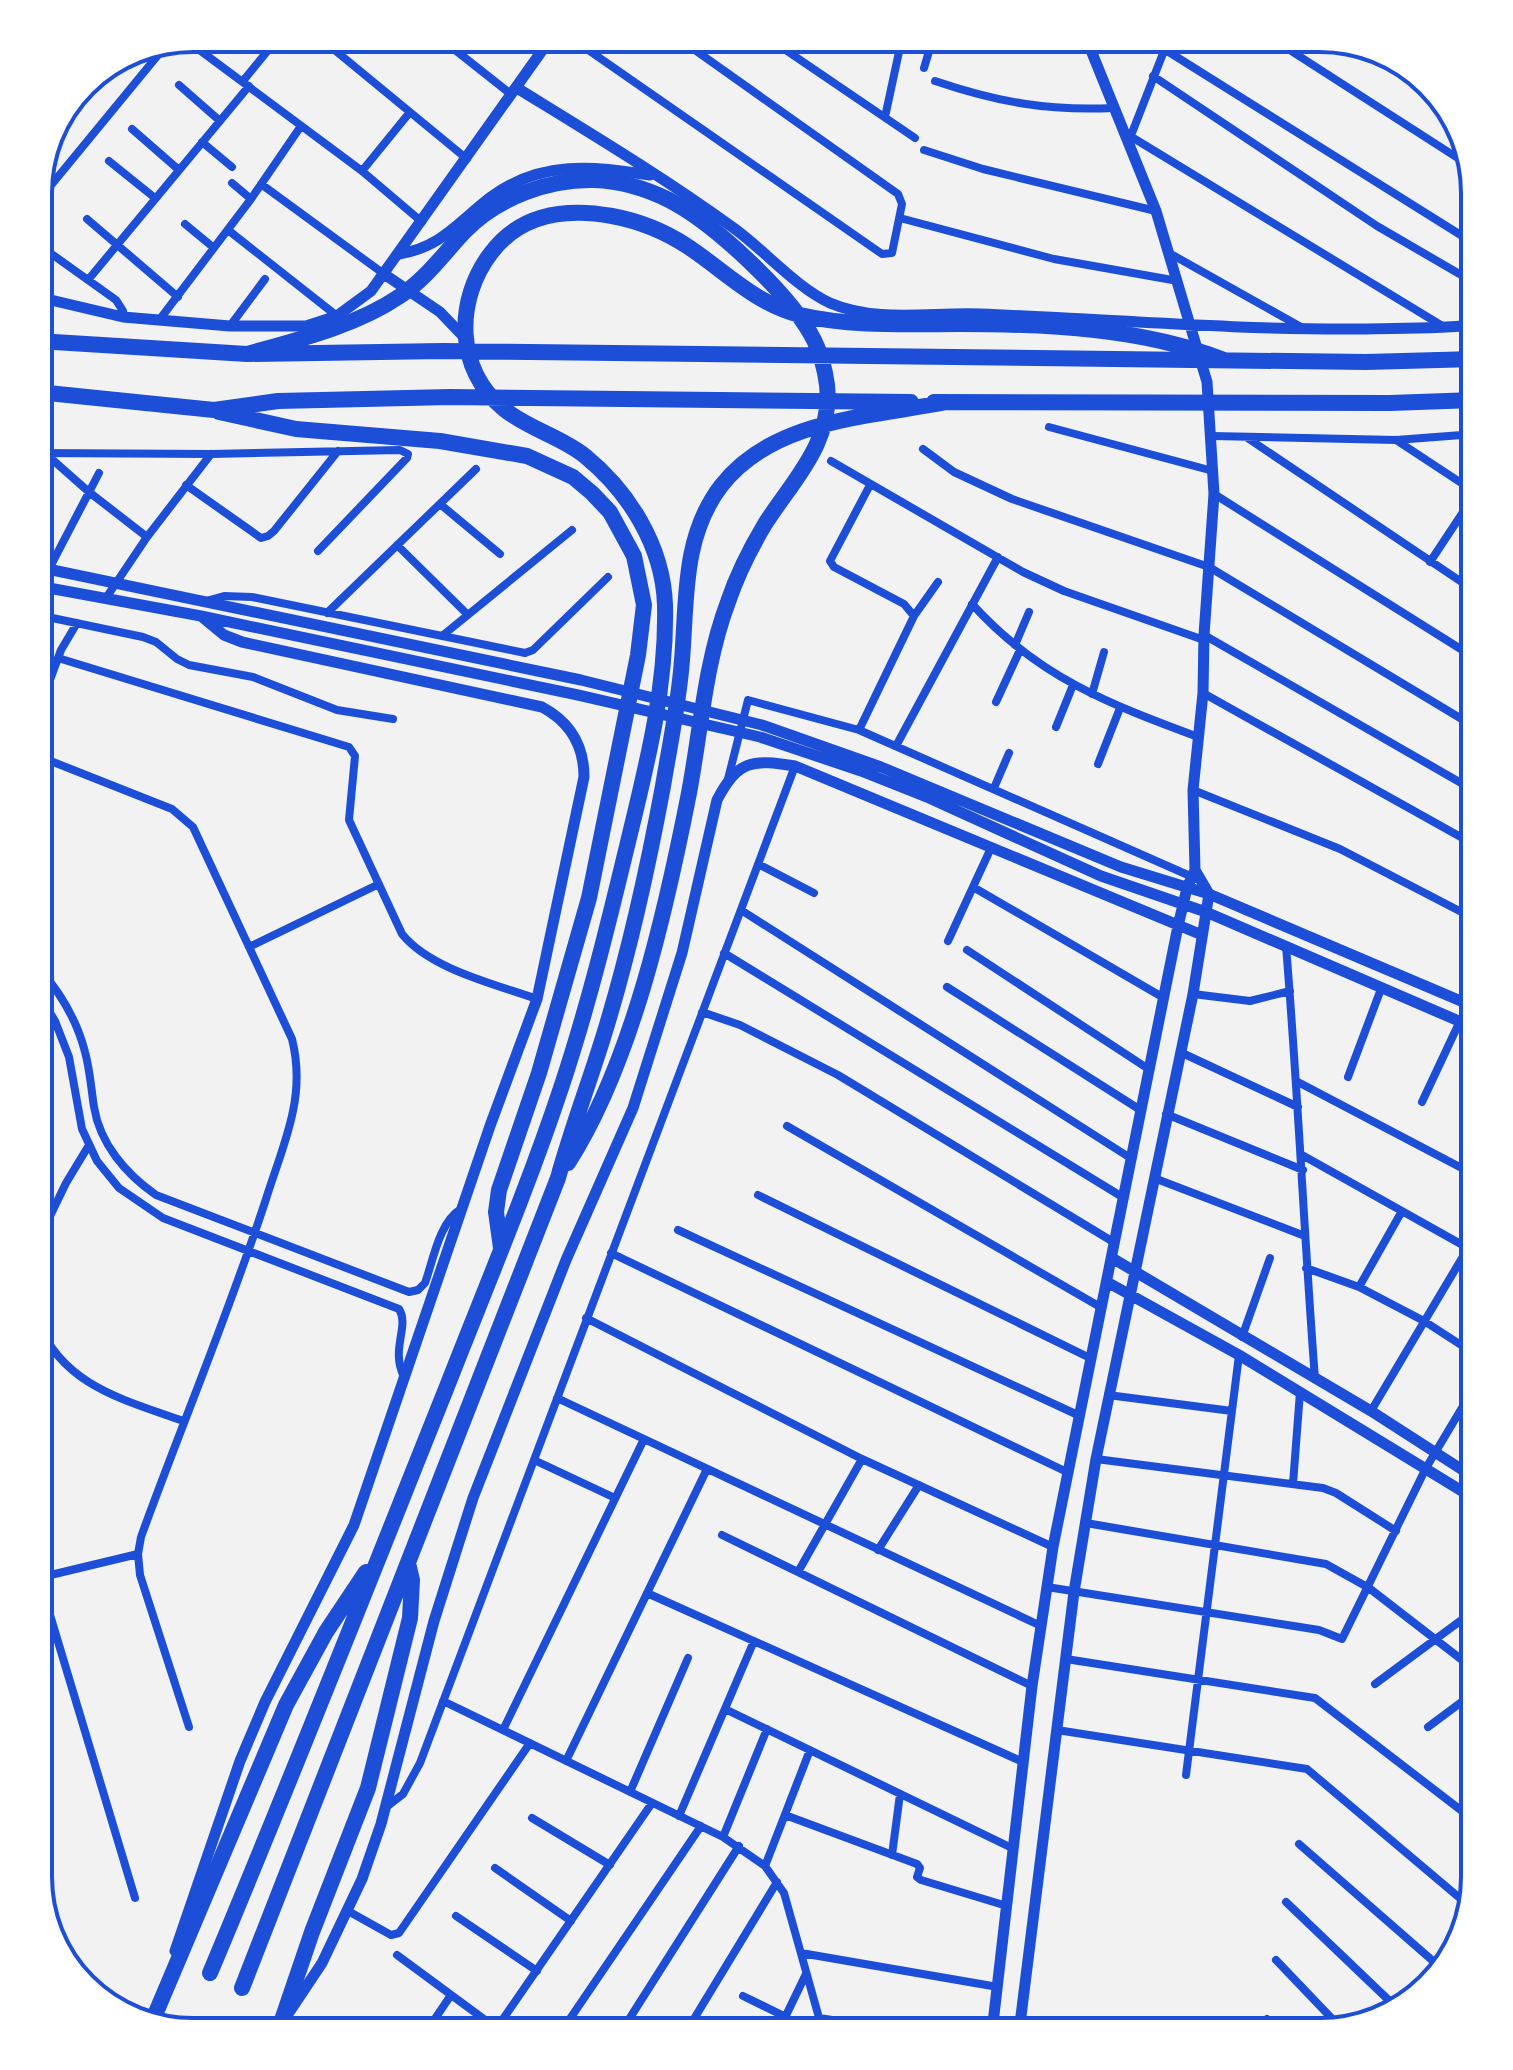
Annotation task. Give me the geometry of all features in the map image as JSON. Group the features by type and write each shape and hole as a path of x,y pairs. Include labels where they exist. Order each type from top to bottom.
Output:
{"highway":[{"path":"247,354 320,332 390,303 435,267 479,219 524,193 576,181 623,184 702,214 781,295 814,340 825,376 827,413 821,437 811,460 762,529 727,603 710,662 689,793 665,901 640,993 600,1104 582,1141 558,1178"},
{"path":"210,1973 501,1249 562,1084 602,950 654,732 664,659 665,601 658,560 651,540 629,504 586,457 555,436 510,414 498,405 479,380 464,337 471,291 490,254 518,228 531,221 559,213 605,215 654,228 688,247 738,285 775,307 821,319 909,324 994,324 1104,332 1166,341 1224,360"},
{"path":"52,342 247,354 443,351 1366,362 1461,359"},
{"path":"52,393 214,410 296,429 440,441 527,456 573,477 592,493 610,512 634,556 644,605 641,642 589,898 543,1059 499,1190 496,1212 501,1249"},
{"path":"214,410 278,401 450,397 942,403 1461,400"},
{"path":"242,1988 558,1178 606,1027 652,841 682,663 684,601 700,522 722,485 753,456 771,445 809,429 847,419 942,403"},
{"path":"155,2013 286,1705 326,1632 381,1552"},
{"path":"282,2018 368,1788 410,1618 412,1589 408,1563"}],"street":[{"path":"202,52 362,171 422,222"},
{"path":"88,280 220,121 268,52"},
{"path":"337,52 467,159"},
{"path":"460,52 514,91 655,175 702,214 735,229 826,301 850,311 1305,329 1461,326"},
{"path":"52,300 123,317 230,326 306,326 337,316 371,291 541,52"},
{"path":"591,52 882,254 892,253 902,204 898,194 698,52"},
{"path":"789,52 915,138"},
{"path":"885,117 900,52"},
{"path":"924,68 929,52"},
{"path":"994,2018 1032,1686 1053,1547 1178,926 1194,879 1193,790 1203,693 1214,494 1207,382 1192,325 1156,211 1091,52"},
{"path":"1129,140 1163,52"},
{"path":"1169,52 1461,235"},
{"path":"1293,52 1456,157"},
{"path":"52,184 157,57"},
{"path":"1153,76 1377,226 1461,275"},
{"path":"935,81 978,96 1023,106 1068,110 1113,108"},
{"path":"179,85 220,121"},
{"path":"362,171 410,112"},
{"path":"160,319 251,199 301,126"},
{"path":"132,129 179,170"},
{"path":"1129,140 1446,328"},
{"path":"202,142 232,167"},
{"path":"924,150 983,169 1156,211"},
{"path":"109,161 155,198"},
{"path":"399,254 434,243 506,187 540,172 591,167 655,175"},
{"path":"232,183 251,199"},
{"path":"261,184 440,312 464,337"},
{"path":"900,218 1054,259 1178,281"},
{"path":"87,219 178,297"},
{"path":"185,224 214,248"},
{"path":"228,230 337,316"},
{"path":"1169,253 1305,329"},
{"path":"52,254 116,300 123,317"},
{"path":"230,326 265,279"},
{"path":"1049,427 1213,471"},
{"path":"1212,436 1396,440 1461,435"},
{"path":"1246,437 1461,582"},
{"path":"1396,440 1461,484"},
{"path":"923,449 954,472 1012,499 1209,567 1461,719"},
{"path":"186,485 261,538 274,531 338,451"},
{"path":"52,454 338,451 408,454 318,551"},
{"path":"106,598 147,537 211,454"},
{"path":"831,461 998,557 1064,591 1204,638 1461,783"},
{"path":"52,462 147,537"},
{"path":"327,613 476,469"},
{"path":"52,553 99,473"},
{"path":"870,485 831,558 834,567 904,604 914,616"},
{"path":"1214,494 1461,649"},
{"path":"440,504 500,554"},
{"path":"1430,562 1461,514"},
{"path":"442,636 572,530"},
{"path":"397,545 467,614"},
{"path":"896,746 998,557"},
{"path":"52,570 581,680 881,767 1121,867 1194,879"},
{"path":"206,601 243,595 525,653 533,650 608,577"},
{"path":"859,730 914,616 938,582"},
{"path":"52,588 761,731 929,798 1101,876 1206,912 1460,1021 1422,1102"},
{"path":"972,604 1018,648 1073,685 1120,708 1198,737"},
{"path":"996,702 1029,612"},
{"path":"154,2012 240,1761 265,1702 354,1525 537,999 584,777 582,753 564,721 530,702 242,642 224,635 201,616"},
{"path":"52,618 150,639 183,662 253,677 324,707 393,719"},
{"path":"52,674 77,623"},
{"path":"1092,694 1104,652"},
{"path":"58,658 349,747 355,756 349,820 402,934 411,945 447,966 537,999"},
{"path":"1056,727 1073,685"},
{"path":"1203,693 1461,837"},
{"path":"285,2018 322,1963 362,1879 434,1621 473,1498 566,1260 633,1108 682,953 717,800 728,779 748,700 859,730 1194,879 1209,894 1461,1001"},
{"path":"1098,764 1120,708"},
{"path":"994,788 1009,753"},
{"path":"728,779 742,768 763,761 795,766 1202,935"},
{"path":"52,762 172,809 184,817 200,839 292,1039 297,1078 293,1112 249,1251 183,1421 141,1537 138,1554 140,1575 189,1727"},
{"path":"384,1809 403,1794 413,1779 795,766"},
{"path":"1193,790 1340,849 1461,912"},
{"path":"948,941 991,848"},
{"path":"758,864 814,893"},
{"path":"249,947 379,884"},
{"path":"973,887 1164,998"},
{"path":"1021,2018 1074,1592 1096,1459 1193,994 1209,894"},
{"path":"741,910 1132,1159"},
{"path":"1286,946 1315,1379"},
{"path":"967,950 1150,1070"},
{"path":"724,953 1124,1198"},
{"path":"52,985 79,1032 98,1123 121,1164 143,1186 164,1199 392,1287 414,1292 425,1283 449,1219 462,1209"},
{"path":"947,987 1142,1111"},
{"path":"1348,1077 1381,989"},
{"path":"1193,994 1250,1001 1290,991"},
{"path":"702,1012 740,1025 838,1075 1115,1243"},
{"path":"52,1018 63,1038 73,1076 77,1112 89,1145 102,1168 119,1188 147,1209 399,1309 403,1318 397,1355 404,1377"},
{"path":"1180,1052 1298,1107"},
{"path":"1296,1081 1461,1168"},
{"path":"1166,1114 1303,1170"},
{"path":"787,1126 1102,1308"},
{"path":"52,1212 89,1145"},
{"path":"1302,1155 1461,1244"},
{"path":"1154,1178 1305,1236"},
{"path":"758,1195 1092,1359"},
{"path":"1359,1287 1402,1211"},
{"path":"678,1230 1080,1416"},
{"path":"611,1253 1069,1473"},
{"path":"1112,1258 1371,1411 1461,1469"},
{"path":"1242,1337 1270,1258"},
{"path":"1371,1411 1424,1321 1461,1266"},
{"path":"1306,1268 1359,1287 1424,1321 1461,1345"},
{"path":"1107,1282 1239,1355 1461,1490"},
{"path":"586,1318 862,1459 1053,1547"},
{"path":"52,1348 59,1359 90,1385 183,1421"},
{"path":"1186,1775 1239,1355"},
{"path":"1293,1484 1300,1392"},
{"path":"1108,1395 1232,1411"},
{"path":"557,1398 1041,1626"},
{"path":"1047,1587 1319,1630 1345,1637 1434,1452 1461,1409"},
{"path":"503,1730 644,1439"},
{"path":"798,1572 862,1459"},
{"path":"1096,1459 1293,1484 1336,1493 1396,1531"},
{"path":"534,1460 615,1498"},
{"path":"566,1761 707,1469"},
{"path":"878,1550 919,1485"},
{"path":"1086,1523 1326,1564 1369,1588 1461,1659"},
{"path":"722,1535 1032,1686"},
{"path":"52,1574 138,1554"},
{"path":"647,1593 1023,1762"},
{"path":"1375,1684 1461,1620"},
{"path":"52,1623 135,1898"},
{"path":"679,1816 754,1641"},
{"path":"630,1792 688,1658"},
{"path":"1066,1659 1315,1698 1461,1810"},
{"path":"443,1701 723,1837 765,1866 784,1893 819,2018"},
{"path":"1428,1727 1461,1702"},
{"path":"725,1709 1014,1849"},
{"path":"723,1837 767,1729"},
{"path":"1057,1730 1301,1767 1315,1773 1459,1898"},
{"path":"348,1911 391,1935 399,1933 530,1743"},
{"path":"765,1866 810,1750"},
{"path":"892,1855 900,1794"},
{"path":"504,2018 652,1803"},
{"path":"785,1815 918,1864 917,1877 921,1880 1007,1906"},
{"path":"532,1818 610,1865"},
{"path":"571,2018 701,1826"},
{"path":"1299,1844 1433,1961"},
{"path":"630,2018 739,1846"},
{"path":"495,1868 571,1921"},
{"path":"694,2018 777,1882"},
{"path":"1286,1902 1389,2000"},
{"path":"456,1916 537,1971"},
{"path":"801,1953 998,1987"},
{"path":"397,1955 480,2018"},
{"path":"1276,1960 1331,2017"},
{"path":"743,1996 786,2017 807,1973"},
{"path":"435,2018 451,1995"}]}
